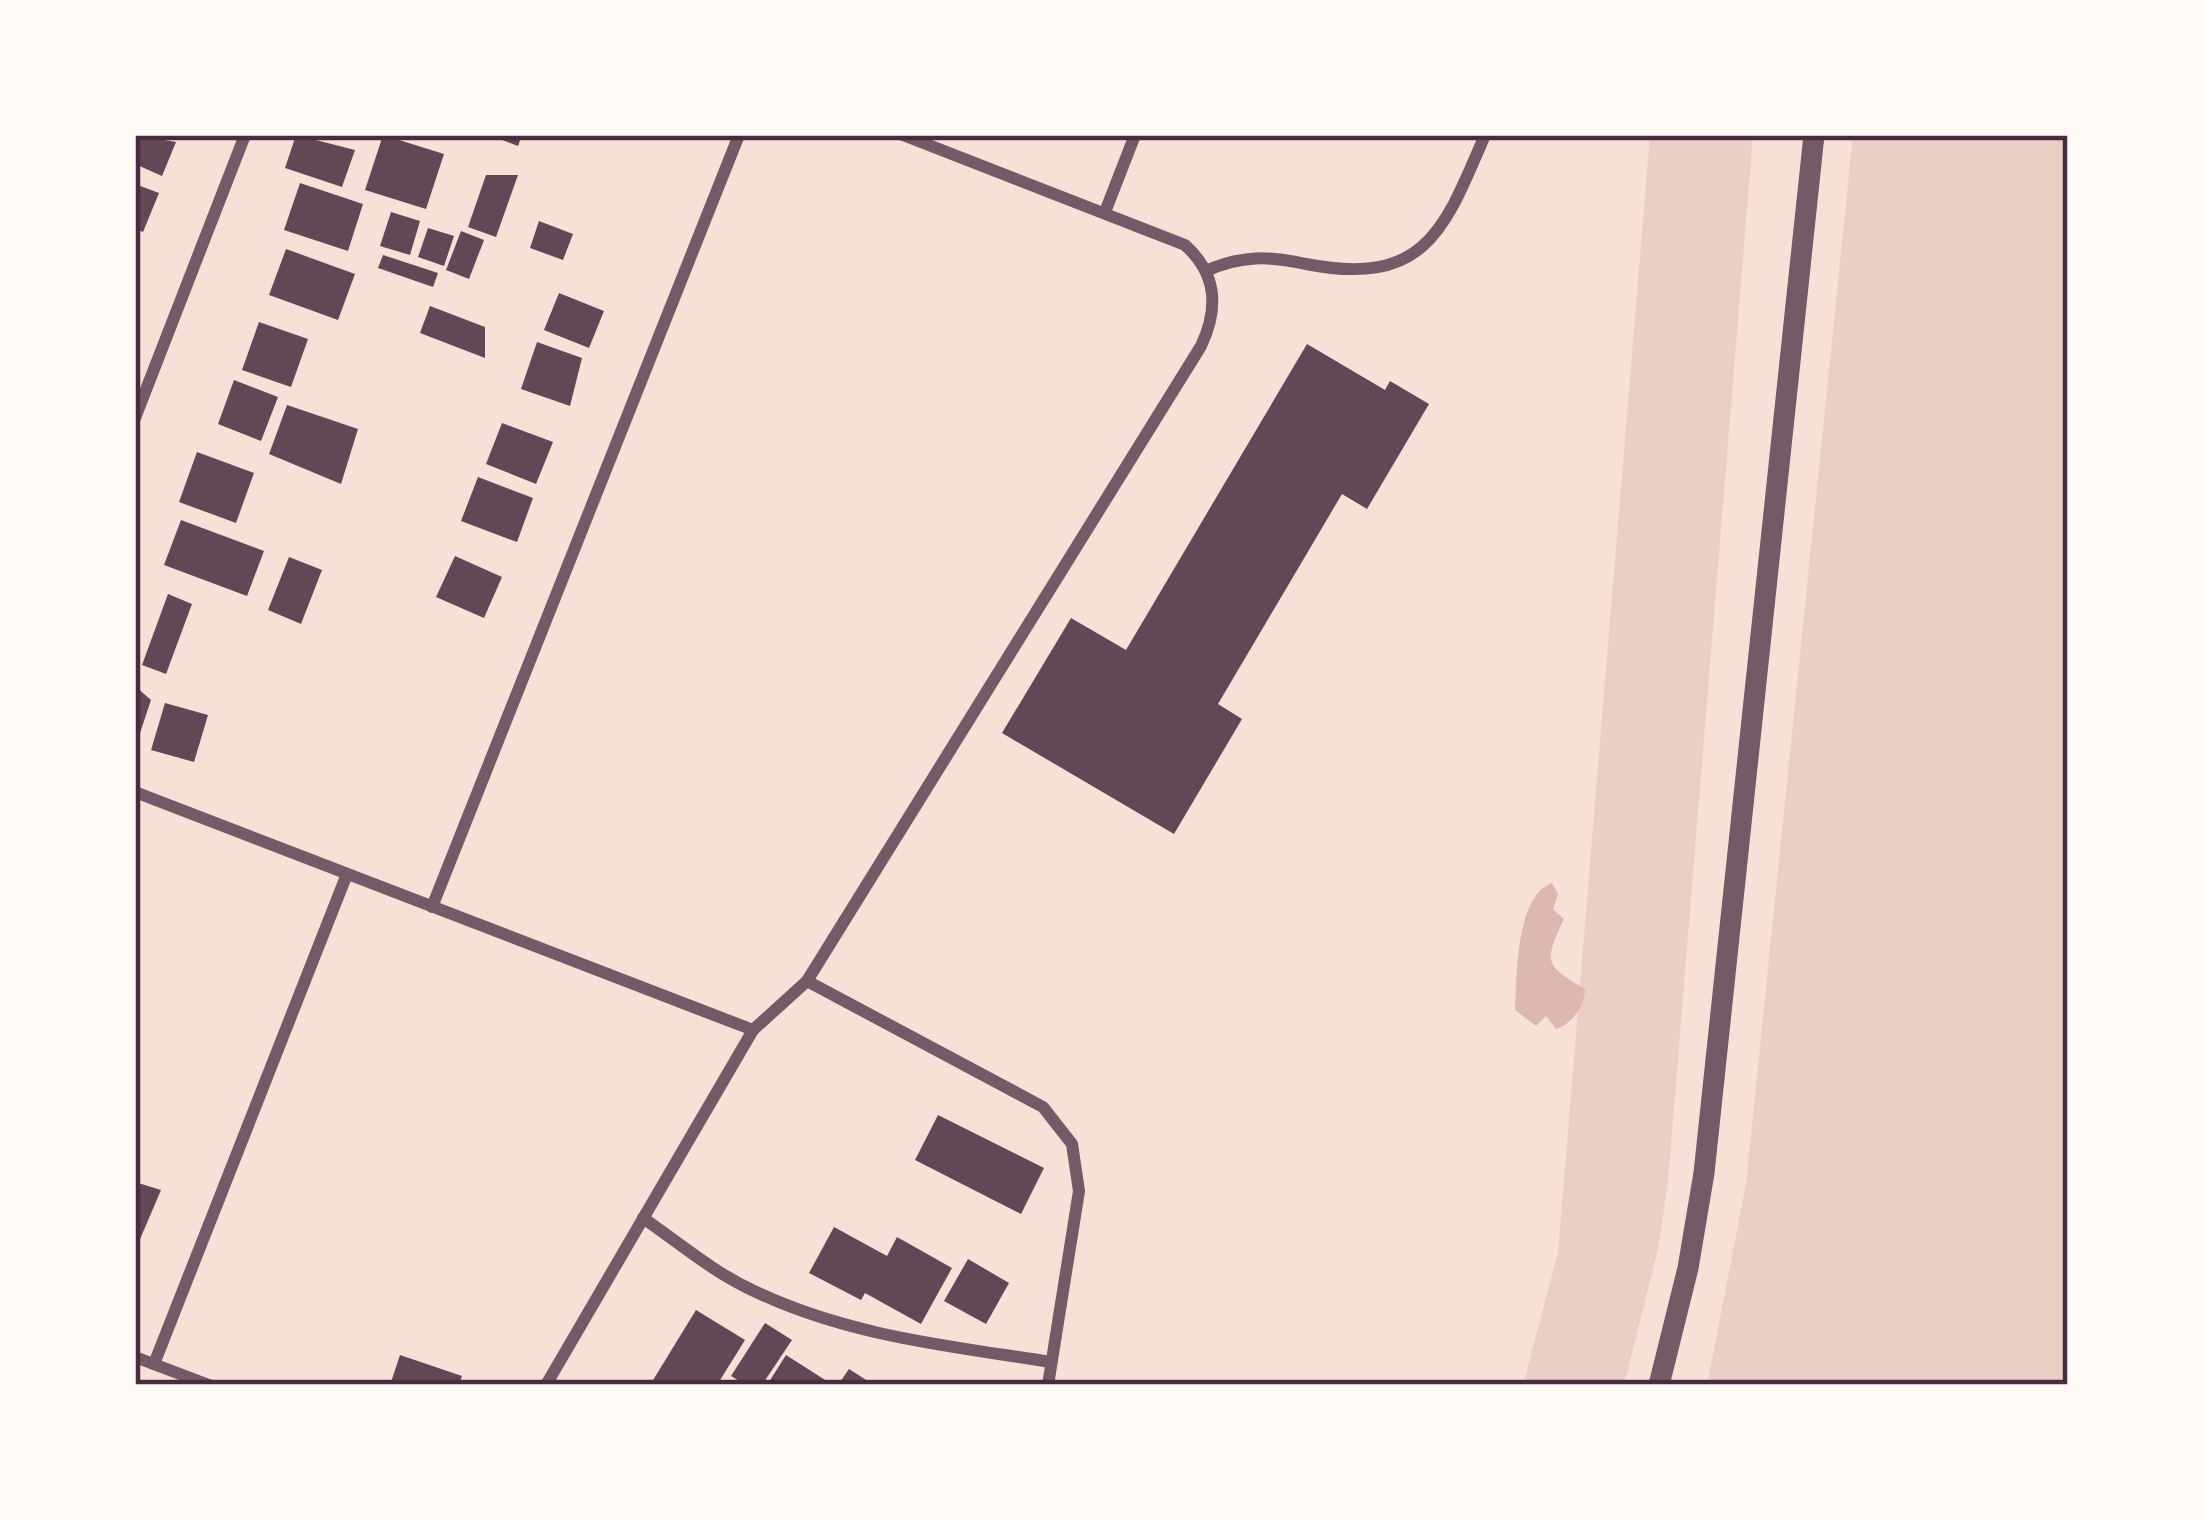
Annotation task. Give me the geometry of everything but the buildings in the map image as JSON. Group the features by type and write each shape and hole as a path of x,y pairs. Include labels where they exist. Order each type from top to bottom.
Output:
{"street":[{"path":"135,418 244,135"},
{"path":"432,907 739,135"},
{"path":"546,1385 753,1030 807,981 1201,346 1213,318 1212,286 1185,245 903,135"},
{"path":"1105,212 1135,135"},
{"path":"1206,271 1254,256 1360,272 1404,261 1439,233 1485,135"},
{"path":"1659,1385 1688,1268 1704,1173 1814,135"},
{"path":"135,792 753,1030"},
{"path":"154,1364 347,874"},
{"path":"807,981 1043,1107 1072,1144 1079,1191 1048,1385"},
{"path":"643,1218 748,1288 828,1322 879,1335 1052,1362"},
{"path":"135,1357 209,1385"}],"shaded area":[{"path":"1650,135 1753,135 1668,1182 1658,1249 1624,1385 1523,1385 1558,1252"},
{"path":"1853,135 2068,135 2068,1385 1707,1385 1746,1184"},
{"path":"1552,883 1558,894 1553,909 1564,919 1552,961 1585,989 1576,1014 1556,1029 1546,1016 1536,1026 1515,1010 1525,921 1540,891"}]}
